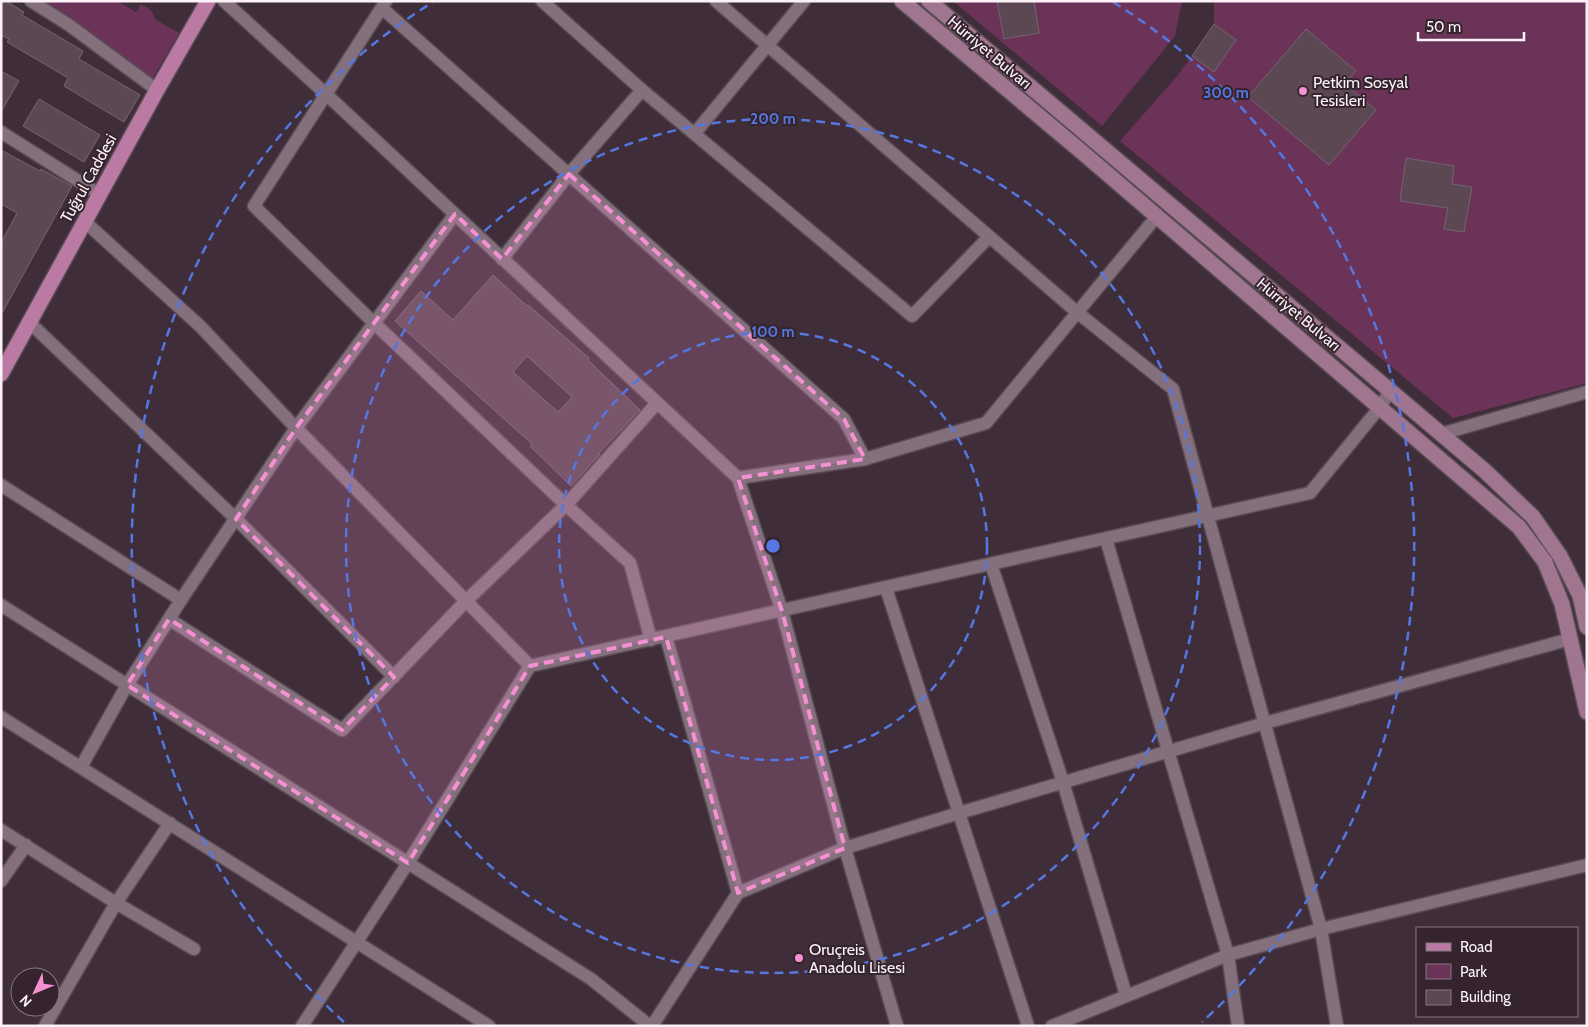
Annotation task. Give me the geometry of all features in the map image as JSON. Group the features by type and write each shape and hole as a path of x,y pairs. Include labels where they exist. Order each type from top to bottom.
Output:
{"main road":[{"name":"Tuğrul Caddesi","path":"1,374 84,220 208,1"},
{"name":"Hürriyet Bulvarı","path":"902,1 1380,406 1519,527 1545,562 1562,604 1587,712"},
{"name":"Hürriyet Bulvarı","path":"929,1 1485,471 1533,517 1560,556 1580,596 1587,627"}],"street":[{"path":"31,1 69,25 157,90"},
{"path":"224,1 738,478 782,611 845,848 897,1026"},
{"path":"542,1 642,90 912,316 989,237"},
{"path":"716,1 1078,313 1173,389 1321,929 1337,1026"},
{"path":"695,133 804,1"},
{"path":"651,640 630,563 566,505 254,206 384,5 569,174 844,419 865,459"},
{"path":"502,259 569,174 642,90"},
{"path":"1,132 99,194"},
{"path":"82,767 127,685 181,600 296,428 455,214"},
{"path":"738,478 865,459 986,423 1157,216"},
{"path":"84,220 200,326 296,428 530,666"},
{"path":"29,322 236,519 394,677"},
{"path":"307,1024 530,666 1310,493 1390,391"},
{"path":"1441,434 1587,392"},
{"path":"169,619 342,730 466,601 566,505 657,403"},
{"path":"1,485 181,600"},
{"path":"1106,539 1228,955 1238,1026"},
{"path":"991,564 1063,782 1126,995"},
{"path":"886,588 1028,1026"},
{"path":"1,605 590,979 651,1026 738,893 845,848 959,813 1265,723 1570,639"},
{"path":"666,636 738,893"},
{"path":"1,717 489,1026"},
{"path":"45,1026 116,903 170,823"},
{"path":"1,830 116,903 194,949"},
{"path":"1,881 26,845"},
{"path":"1052,1026 1228,955 1321,929 1587,865"}],"highlighted area":[{"path":"569,174 844,419 865,459 738,478 782,611 845,848 738,893 666,637 530,666 408,863 127,685 169,619 342,730 394,677 236,519 296,428 455,214 502,259"}],"green space":[{"path":"31,1 117,1 136,12 141,4 151,10 156,20 179,33 149,84"},
{"path":"953,1 1182,1 1175,36 1102,126"},
{"path":"1214,1 1587,1 1587,383 1453,418 1120,141 1178,75 1214,25"}],"building":[{"path":"1,1 6,1 24,12 22,15 83,51 79,59 140,95 124,122 64,86 68,78 7,42 9,39 1,35"},
{"path":"997,1 1034,1 1039,33 1004,39"},
{"path":"1214,24 1236,40 1214,72 1192,56"},
{"name":"Petkim Sosyal Tesisleri","path":"1306,29 1356,71 1345,84 1376,110 1329,165 1248,97"},
{"path":"1,71 19,81 1,112"},
{"path":"39,99 100,135 84,162 23,126"},
{"path":"1,150 72,186 1,315 1,243 17,213 1,204"},
{"path":"1406,158 1454,166 1452,184 1472,187 1464,232 1444,229 1448,208 1400,201"},
{"path":"493,275 589,358 588,360 640,410 571,486 530,446 532,444 395,321 421,291 453,320","holes":["527,356 572,397 558,412 513,372"]}],"place":[{"name":"Petkim Sosyal Tesisleri","path":"1303,91"},
{"name":"Oruçreis Anadolu Lisesi","path":"799,958"}]}
